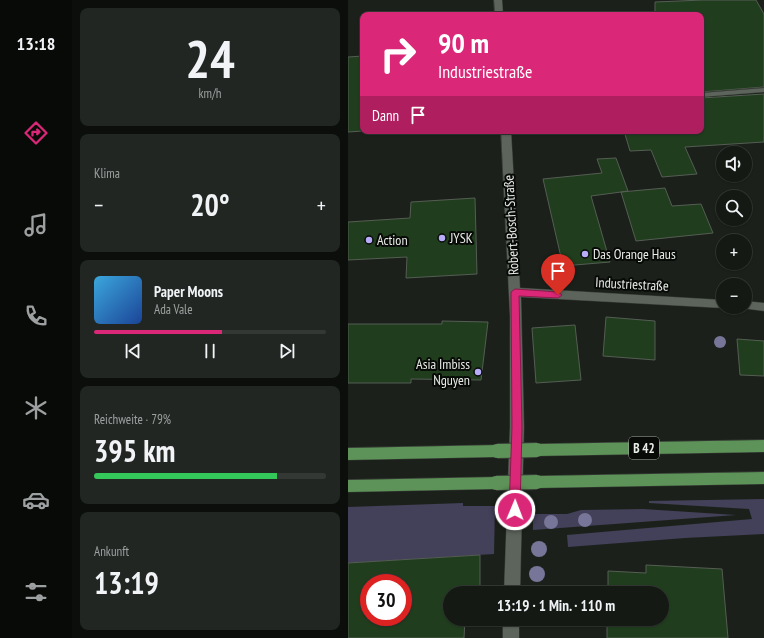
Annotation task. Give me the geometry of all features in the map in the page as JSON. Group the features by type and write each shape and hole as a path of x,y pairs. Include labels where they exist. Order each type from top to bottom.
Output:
{"main road":[{"name":"B 42","path":"348,454 764,446"},
{"name":"B 42","path":"348,486 764,478"}],"street":[{"path":"498,0 499,12"},
{"name":"Robert-Bosch-Straße","path":"506,134 515,292 517,427 512,586"},
{"name":"Industriestraße","path":"515,292 716,304"},
{"path":"752,305 764,306"},
{"path":"511,626 511,638"}],"lane":[{"path":"704,95 764,90"}],"shaded area":[{"path":"764,499 764,534 685,538 568,547 567,535 752,519 749,509 649,503 649,501"},
{"path":"463,503 463,506 495,506 494,554 348,563 348,507"},
{"path":"643,509 736,515 533,530 533,514 567,514 581,510"}],"building":[{"path":"756,0 764,14 764,87 704,92 704,12 655,12 655,2"},
{"path":"360,56 360,131 348,132 348,57"},
{"path":"764,94 764,142 685,147 697,174 662,177 651,150 630,151 625,134 704,134 704,98"},
{"path":"616,158 628,191 591,196 610,262 563,266 543,179 602,173 597,159"},
{"path":"665,188 672,206 701,204 713,233 636,241 621,192"},
{"name":"JYSK","path":"475,198 477,274 406,278 407,257 348,260 348,222 410,218 411,202"},
{"path":"606,317 655,321 655,360 603,356"},
{"path":"442,321 488,322 481,380 411,379 411,383 348,383 348,324 442,324"},
{"path":"575,325 581,380 536,383 532,328"},
{"path":"737,339 764,341 764,376 740,375"},
{"path":"480,555 480,586 443,586 443,626 465,626 464,638 348,638 348,563"},
{"path":"646,565 722,569 728,638 607,638 607,626 669,626 669,586 608,586 608,571 646,573"}],"place":[{"name":"JYSK","path":"442,238"},
{"name":"Action","path":"369,240"},
{"name":"Das Orange Haus","path":"585,254"},
{"name":"Asia Imbiss Nguyen","path":"478,372"}],"route":[{"path":"515,510 517,427 515,292 558,295"}]}
